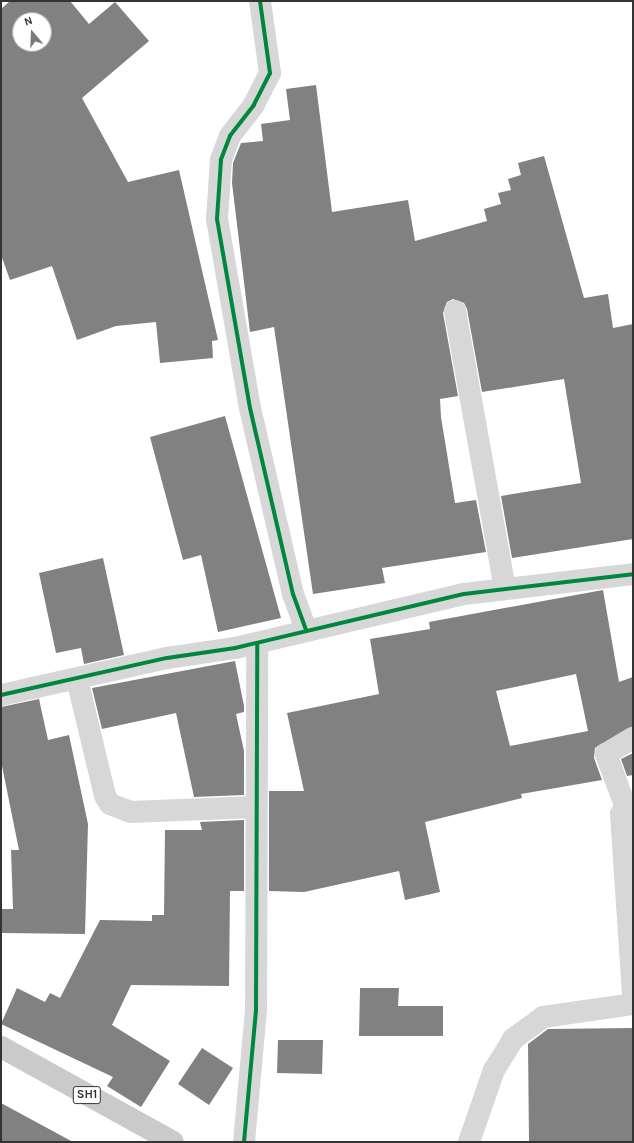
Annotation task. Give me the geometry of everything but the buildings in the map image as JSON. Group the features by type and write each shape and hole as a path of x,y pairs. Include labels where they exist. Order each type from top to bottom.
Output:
{"main road":[{"name":"SH1","path":"1,1047 173,1142"}],"street":[{"path":"260,1 270,73 254,105 230,136 221,160 217,219 250,408 293,594 306,630"},
{"path":"456,311 505,588"},
{"path":"1,695 257,643 306,630 464,594 633,574"},
{"path":"244,1142 256,1010 257,643"},
{"path":"77,679 105,796 110,804 131,812 256,807"},
{"path":"633,738 606,754 630,805 621,814 633,993"},
{"path":"469,1142 494,1070 513,1039 543,1017 633,1004"}],"cycle path":[{"path":"260,1 270,73 254,105 230,136 221,160 217,219 250,408 293,594 306,630"},
{"path":"1,695 167,658 235,648 464,594 633,574"},
{"path":"244,1142 256,1010 257,643"}]}
